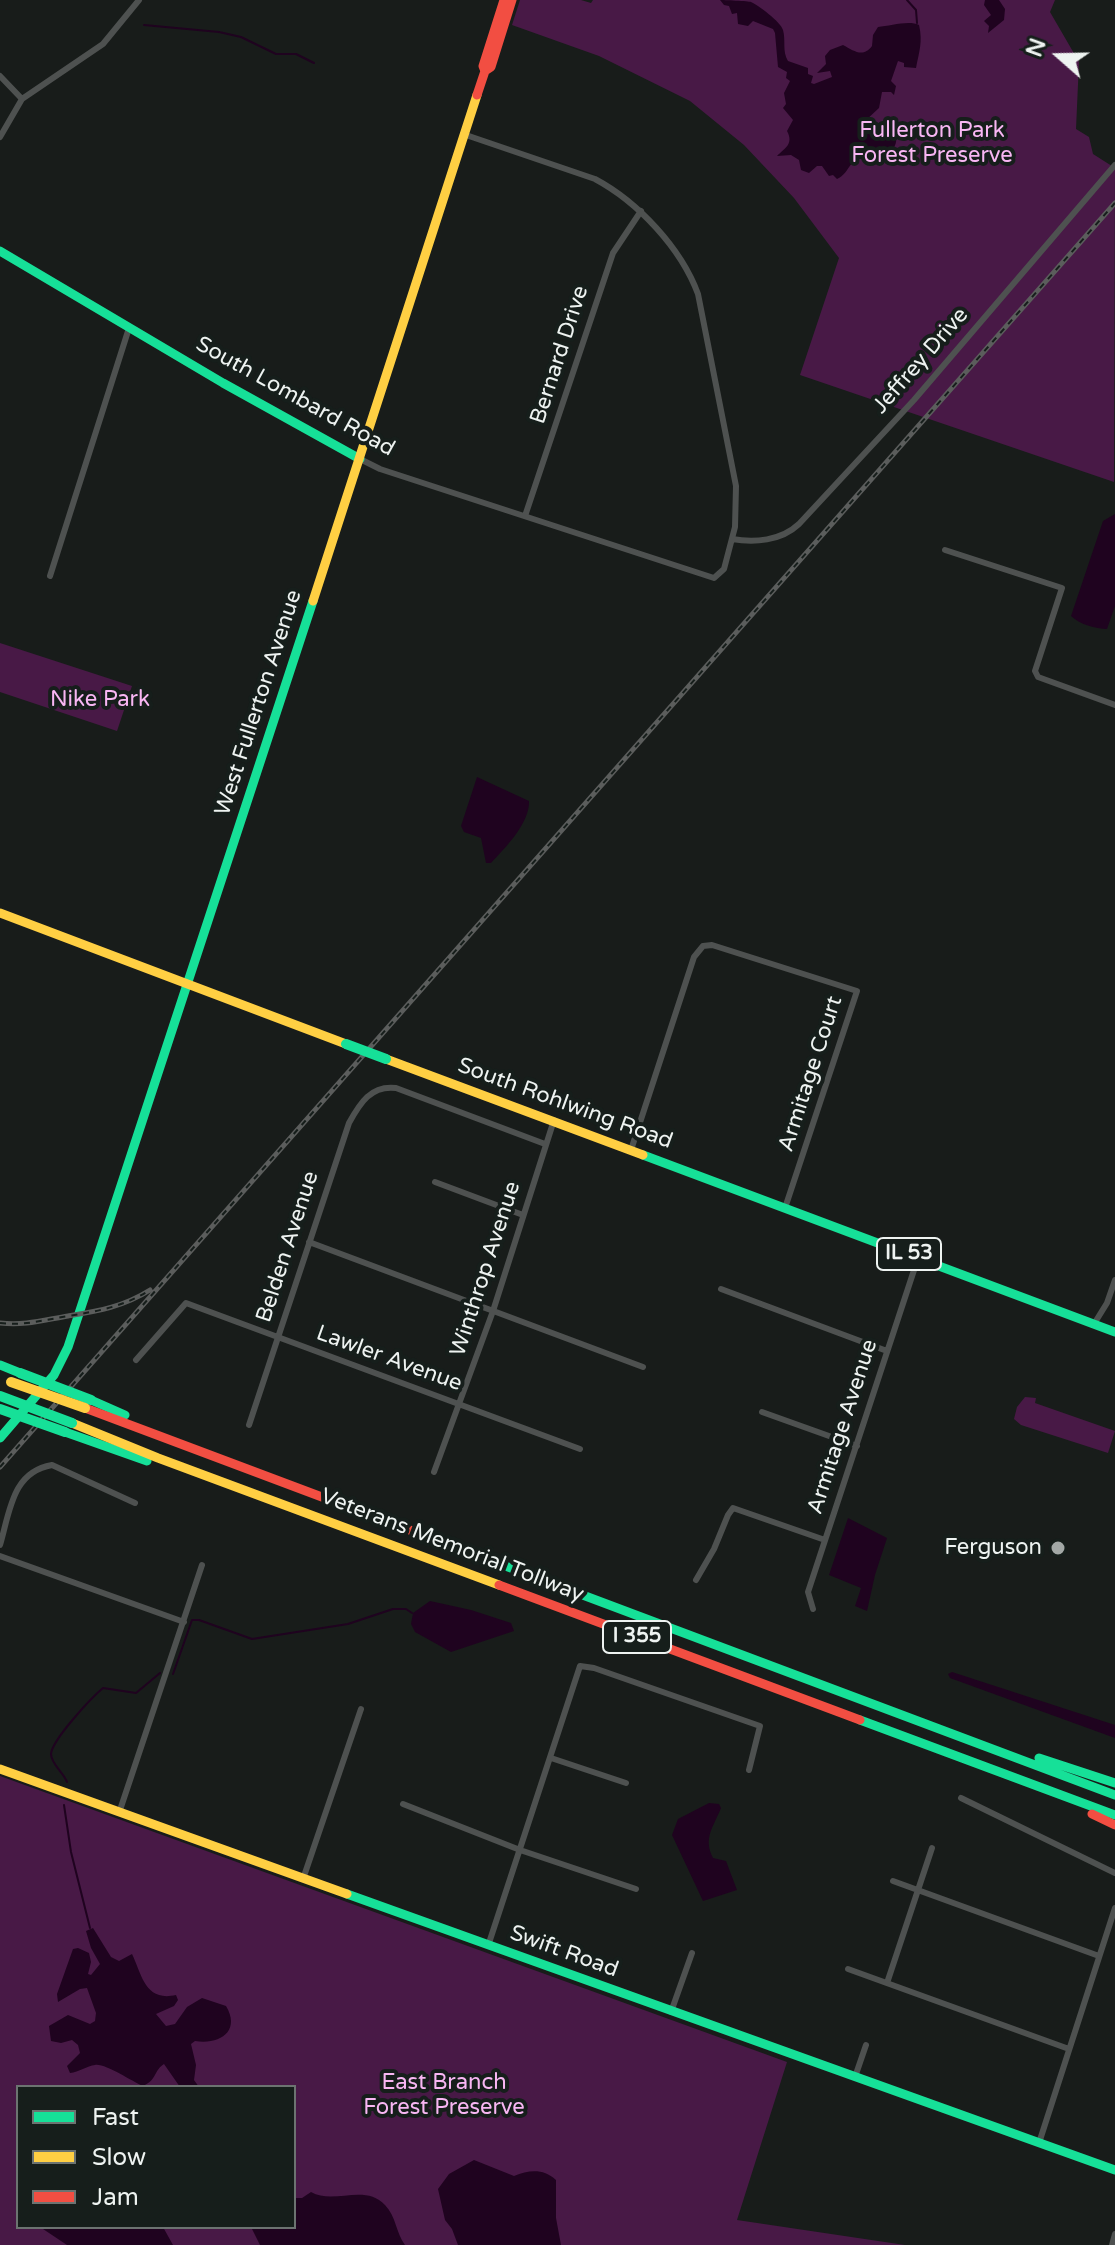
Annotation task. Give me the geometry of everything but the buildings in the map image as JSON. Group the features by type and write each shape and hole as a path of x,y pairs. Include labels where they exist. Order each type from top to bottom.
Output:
{"main road":[{"name":"West Fullerton Avenue","path":"485,71 483,66 504,0"},
{"name":"West Fullerton Avenue","path":"0,1438 54,1375 68,1347 434,235 463,134 485,71 491,67 512,0"},
{"name":"South Lombard Road","path":"0,251 360,459"},
{"name":"South Rohlwing Road","path":"0,913 1115,1332"},
{"path":"0,1365 88,1404"},
{"name":"Veterans Memorial Tollway","path":"6,1380 88,1404 178,1442 1115,1795"},
{"name":"Veterans Memorial Tollway","path":"0,1396 68,1427 1115,1815"},
{"path":"0,1409 68,1427"},
{"path":"928,1724 1115,1783"},
{"name":"Swift Road","path":"0,1769 1115,2170"},
{"path":"1032,1784 1115,1825"}],"street":[{"path":"0,137 22,99 103,44 139,0"},
{"path":"0,76 22,99"},
{"path":"463,134 595,179 612,189 641,211 686,266 698,294 736,486 737,514 732,539"},
{"name":"Jeffrey Drive","path":"732,539 766,539 784,534 799,524 914,400 1115,165"},
{"name":"Bernard Drive","path":"525,516 613,253 641,211"},
{"path":"50,576 129,328"},
{"name":"South Lombard Road","path":"360,459 380,469 714,578 724,569 732,539"},
{"path":"945,550 1062,588 1035,671 1044,680 1113,704"},
{"name":"Armitage Court","path":"631,1150 694,957 703,946 712,945 857,991 785,1208"},
{"name":"Belden Avenue","path":"249,1425 349,1123 360,1103 377,1089 396,1088 545,1144"},
{"name":"Winthrop Avenue","path":"434,1472 461,1405 554,1120"},
{"path":"435,1182 523,1215"},
{"path":"309,1242 643,1367"},
{"name":"Armitage Avenue","path":"813,1609 808,1592 918,1258"},
{"path":"1094,1324 1107,1303 1115,1280"},
{"path":"721,1289 887,1351"},
{"name":"Lawler Avenue","path":"136,1360 186,1303 580,1449"},
{"path":"762,1412 857,1446"},
{"path":"0,1545 22,1481 37,1467 52,1465 135,1503"},
{"path":"696,1580 733,1508 825,1540"},
{"path":"0,1556 184,1622"},
{"path":"119,1813 202,1565"},
{"path":"488,1946 580,1666 594,1668 760,1726 749,1770"},
{"path":"303,1879 361,1709"},
{"path":"551,1758 626,1783"},
{"path":"961,1798 1115,1873"},
{"path":"403,1804 520,1850 636,1889"},
{"path":"887,1983 932,1848"},
{"path":"893,1881 1099,1956"},
{"path":"1039,2143 1115,1908"},
{"path":"671,2012 692,1953"},
{"path":"848,1969 1069,2049"},
{"path":"855,2077 866,2045"},
{"path":"1112,2245 1115,2234"}],"green space":[{"name":"Fullerton Park Forest Preserve","path":"520,0 581,0 591,3 593,0 1055,0 1050,12 1079,62 1076,129 1089,137 1093,154 1115,168 1114,482 800,375 839,258 794,198 744,145 690,101 599,56 512,25"},
{"name":"Nike Park","path":"0,643 132,686 117,731 0,692"},
{"path":"1025,1397 1036,1398 1035,1403 1115,1431 1108,1453 1021,1425 1014,1419 1017,1407"},
{"name":"East Branch Forest Preserve","path":"0,1776 787,2062 737,2220 905,2245 0,2245"}],"shaded area":[{"path":"720,0 751,2 774,18 783,30 788,61 808,68 808,74 813,76 811,83 814,84 832,77 830,71 817,73 826,64 825,56 830,50 843,45 865,52 872,46 878,27 905,23 919,25 921,42 916,68 904,67 904,63 898,61 891,81 896,86 894,95 882,92 879,108 864,122 868,128 881,132 885,128 896,138 892,150 876,159 872,159 871,152 858,157 837,179 829,176 822,166 809,173 801,170 799,160 791,155 777,156 789,143 787,131 793,120 783,108 786,104 784,93 790,81 786,78 787,72 778,67 775,33 773,29 753,21 748,26 738,24 737,13 732,14 729,6"},
{"path":"985,0 999,0 1005,9 1004,20 988,33 989,26 984,21 991,15 984,5"},
{"path":"1115,514 1115,606 1107,629 1103,629 1083,624 1071,616 1103,521"},
{"path":"477,777 529,801 521,826 491,863 486,863 481,838 464,832 461,826"},
{"path":"848,1518 887,1538 867,1611 855,1606 861,1588 829,1575"},
{"path":"430,1601 511,1623 514,1631 451,1652 415,1632 411,1624 413,1613"},
{"path":"952,1672 1115,1725 1115,1738 950,1678 948,1674"},
{"path":"709,1803 719,1804 721,1808 710,1833 710,1851 713,1858 726,1861 737,1890 703,1901 672,1835 678,1819"},
{"path":"93,1928 111,1957 119,1961 132,1954 151,1991 166,1996 176,1995 178,2000 174,2006 156,2014 166,2026 175,2024 187,2007 202,1998 226,2006 231,2023 226,2034 212,2041 195,2041 191,2044 196,2065 194,2080 198,2085 179,2085 164,2064 145,2085 99,2065 70,2073 67,2066 80,2053 78,2045 72,2040 61,2043 51,2041 49,2026 68,2015 90,2024 95,2021 96,2013 87,1988 58,2002 57,1994 73,1949 89,1953 91,1962 88,1974 91,1975 100,1964 86,1931"},
{"path":"474,2160 514,2176 536,2171 556,2180 556,2218 561,2245 458,2245 445,2220 438,2189 449,2174"},
{"path":"311,2192 377,2199 389,2209 405,2245 260,2245 252,2229 296,2229 296,2198"},
{"path":"43,2229 164,2229 173,2245 67,2245"}],"waterway":[{"path":"907,0 916,10 917,23"},
{"path":"144,25 219,32 241,37 276,54 296,54 314,63"},
{"path":"173,1674 192,1620 252,1639 348,1624 393,1609 406,1609 412,1613"},
{"path":"67,1782 51,1754 73,1720 103,1688 136,1693 160,1673"},
{"path":"64,1805 71,1852 90,1928"}],"railway":[{"path":"0,1467 1115,203"},
{"path":"0,1323 34,1322 100,1310 130,1301 150,1290"}],"traffic: fast":[{"path":"0,251 223,383 360,459"},
{"path":"0,1438 54,1375 68,1347 313,601"},
{"path":"346,1044 386,1059"},
{"path":"643,1155 1115,1332"},
{"path":"0,1365 20,1373"},
{"path":"20,1373 91,1400"},
{"path":"0,1396 72,1423"},
{"path":"91,1400 125,1415"},
{"path":"0,1409 65,1432"},
{"path":"65,1432 147,1461"},
{"path":"423,1535 1115,1795"},
{"path":"860,1720 1115,1815"},
{"path":"1039,1758 1115,1783"},
{"path":"347,1894 1115,2170"}],"traffic: slow":[{"path":"313,601 477,95"},
{"path":"0,913 346,1044"},
{"path":"386,1059 643,1155"},
{"path":"11,1382 85,1408"},
{"path":"72,1423 499,1585"},
{"path":"0,1769 347,1894"}],"traffic: jam":[{"path":"477,95 504,0"},
{"path":"485,71 491,67 512,0"},
{"path":"85,1408 423,1535"},
{"path":"499,1585 860,1720"},
{"path":"1092,1814 1115,1825"}],"place":[{"name":"Ferguson","path":"1058,1548"}]}
